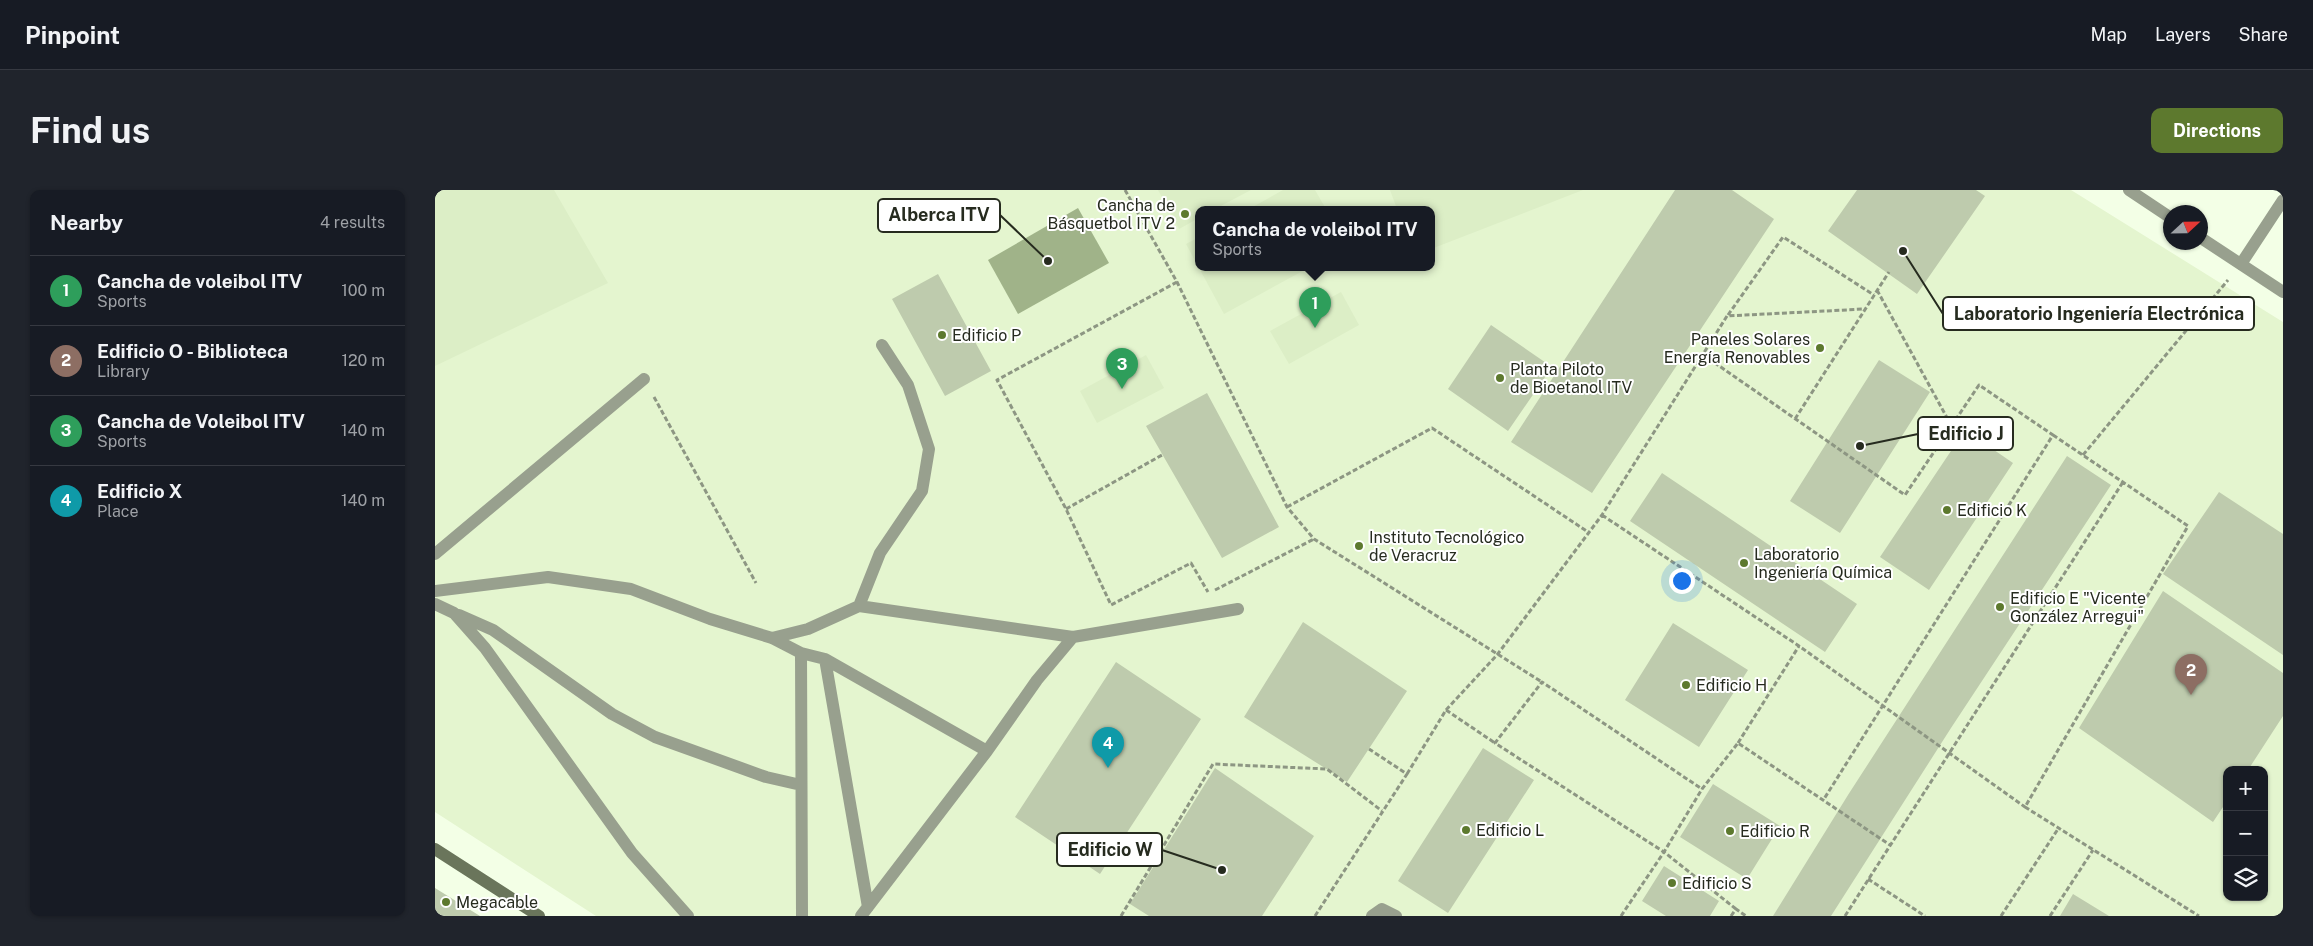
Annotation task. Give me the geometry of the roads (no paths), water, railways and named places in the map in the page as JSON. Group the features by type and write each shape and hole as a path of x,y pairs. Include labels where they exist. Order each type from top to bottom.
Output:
{"main road":[{"path":"435,849 539,916"}],"street":[{"path":"2129,190 2163,213"},
{"path":"2241,264 2283,200"},
{"path":"2208,243 2283,292"},
{"path":"859,606 880,553 922,491 929,449 908,384 881,345"},
{"path":"435,554 644,379"},
{"path":"435,591 548,577 631,589 710,619 772,638 801,653 825,659 987,751"},
{"path":"435,604 493,630 612,714 655,737 766,777 801,785"},
{"path":"772,638 808,629 859,606 1073,637 1237,609"},
{"path":"454,613 485,648 632,853 689,916"},
{"path":"865,911 987,751 1037,680 1073,637"},
{"path":"801,653 802,916"},
{"path":"825,659 865,911"},
{"path":"1371,916 1382,909 1395,916"}],"place":[{"name":"Cancha de Básquetbol ITV 2","path":"1185,214"},
{"name":"Laboratorio Ingeniería Electrónica","path":"1903,251"},
{"name":"Alberca ITV","path":"1048,261"},
{"name":"Cancha de voleibol ITV","path":"1315,328"},
{"name":"Edificio P","path":"942,335"},
{"name":"Paneles Solares Energía Renovables","path":"1820,348"},
{"name":"Planta Piloto de Bioetanol ITV","path":"1500,378"},
{"name":"Cancha de Voleibol ITV","path":"1122,389"},
{"name":"Edificio J","path":"1860,446"},
{"name":"Edificio K","path":"1947,510"},
{"name":"Instituto Tecnológico de Veracruz","path":"1359,546"},
{"name":"Laboratorio Ingeniería Química","path":"1744,563"},
{"name":"Edificio E \"Vicente González Arregui\"","path":"2000,607"},
{"name":"Edificio H","path":"1686,685"},
{"name":"Edificio O - Biblioteca","path":"2191,695"},
{"name":"Edificio X","path":"1108,768"},
{"name":"Edificio L","path":"1466,830"},
{"name":"Edificio R","path":"1730,831"},
{"name":"Edificio W","path":"1222,870"},
{"name":"Edificio S","path":"1672,883"},
{"name":"Megacable","path":"446,902"}]}
